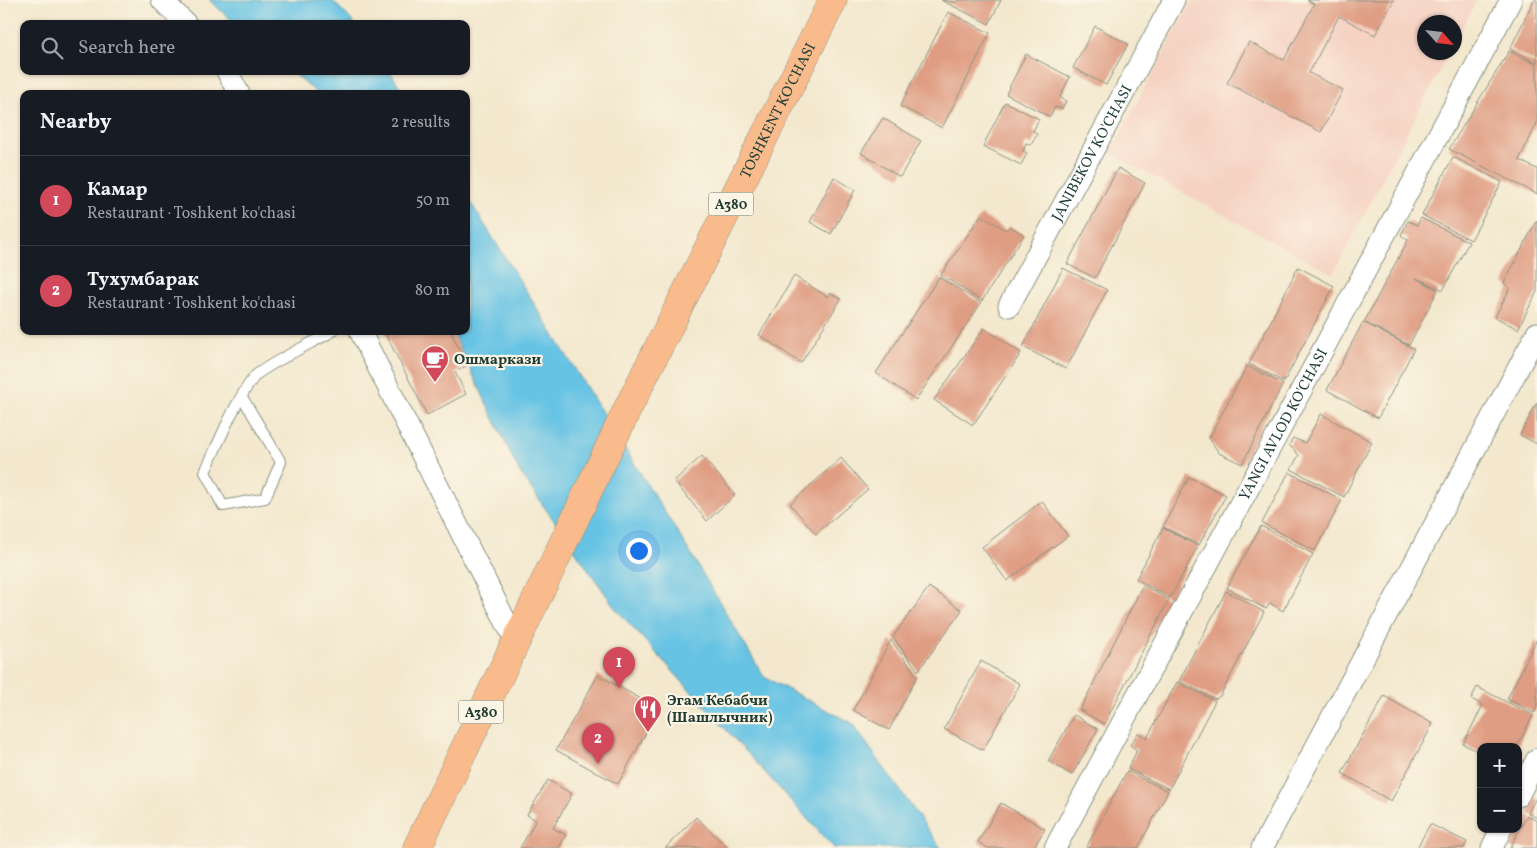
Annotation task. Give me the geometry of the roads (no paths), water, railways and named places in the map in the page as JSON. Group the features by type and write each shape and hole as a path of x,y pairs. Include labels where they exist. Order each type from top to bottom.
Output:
{"highway":[{"name":"TOSHKENT KO'CHASI","path":"515,640 628,408 833,0"},
{"name":"A380","path":"417,848 515,640"}],"street":[{"path":"162,0 182,20"},
{"name":"JANIBEKOV KO'CHASI","path":"1009,306 1174,0"},
{"name":"YANGI AVLOD KO'CHASI","path":"1055,848 1512,0"},
{"path":"229,75 236,90"},
{"path":"1262,848 1537,333"},
{"path":"362,335 515,640"},
{"path":"1522,788 1537,759"},
{"path":"1492,848 1500,833"}],"lane":[{"path":"242,398 281,462 265,498 223,506 205,472 226,426 242,398 256,374 325,335"}],"water":[{"path":"209,0 332,0 351,20 232,20"},
{"path":"296,75 392,75 402,90 313,90"},
{"path":"470,201 691,554 764,677 852,723 941,848 834,848 616,609 519,471 454,335 470,335"}],"place":[{"name":"Ошмаркази","path":"435,383"},
{"name":"Камар","path":"619,688"},
{"name":"Эгам Кебабчи (Шашлычник)","path":"648,733"},
{"name":"Тухумбарак","path":"598,764"}]}
